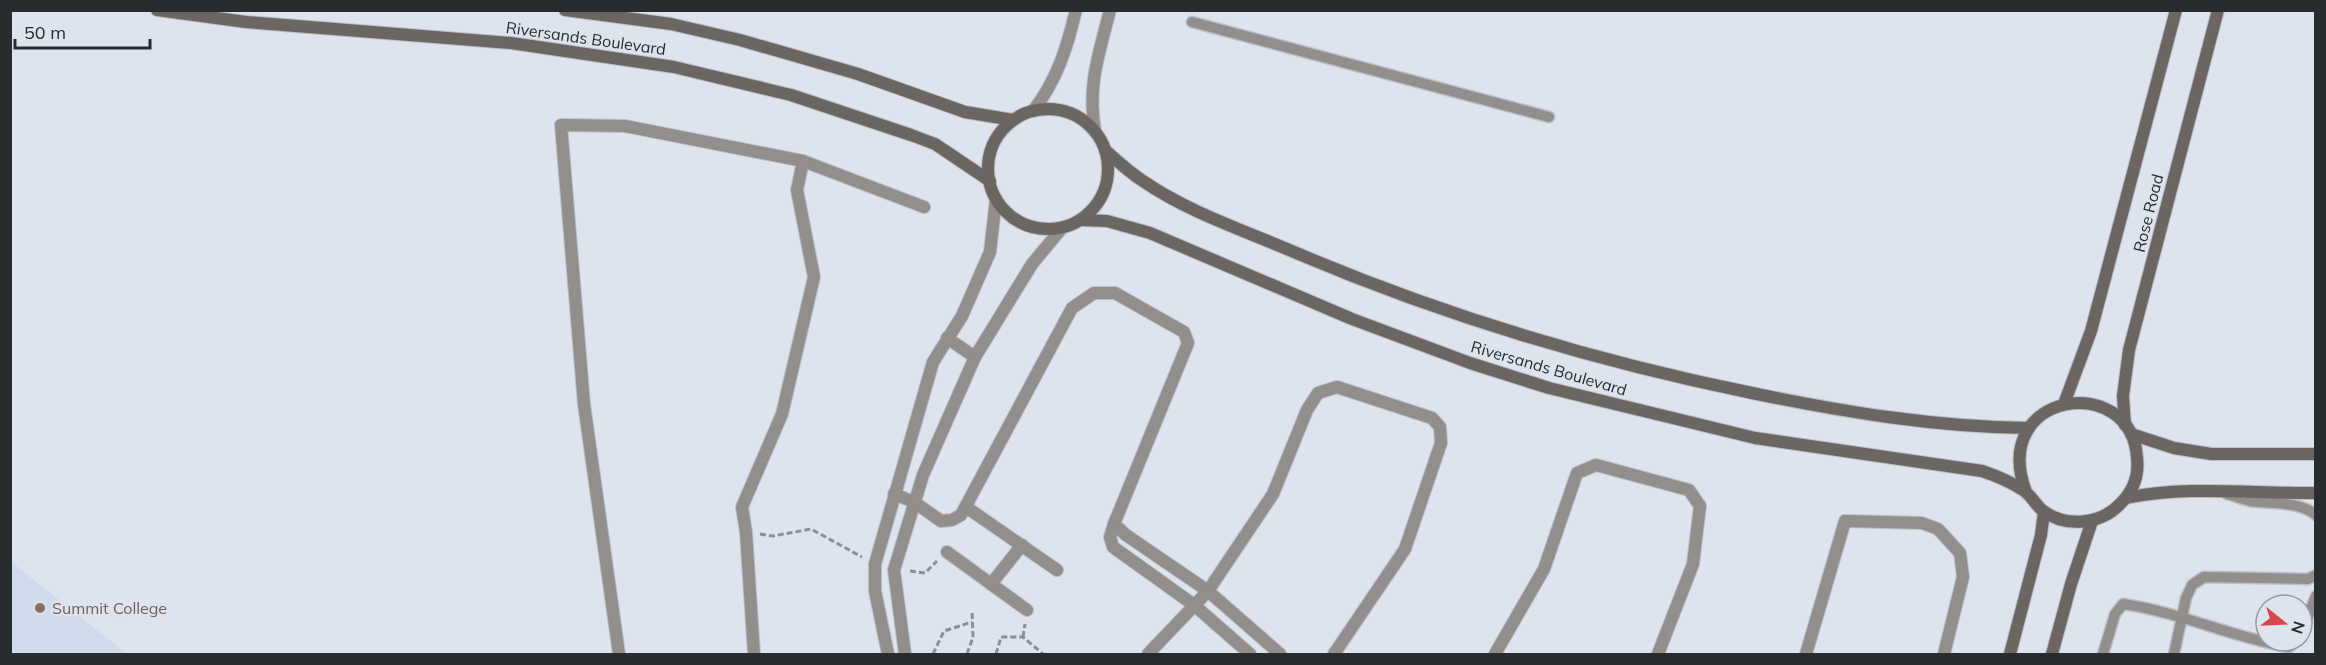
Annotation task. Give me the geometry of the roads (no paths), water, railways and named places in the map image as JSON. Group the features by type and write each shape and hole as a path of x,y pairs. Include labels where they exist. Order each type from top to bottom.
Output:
{"street":[{"name":"Riversands Boulevard","path":"157,10 246,22 511,43 674,67 791,95 911,135 934,144 990,181"},
{"name":"Riversands Boulevard","path":"565,10 671,24 740,40 858,74 965,112 1013,120"},
{"path":"1033,111 1055,77 1063,59 1076,10"},
{"path":"1095,131 1091,108 1092,92 1110,10"},
{"name":"Rose Road","path":"2064,404 2091,331 2176,10"},
{"name":"Rose Road","path":"2128,429 2123,396 2129,350 2218,10"},
{"path":"1050,109 1067,112 1083,119 1095,131 1105,150 1108,169 1105,189 1095,207 1080,220 1062,228 1043,229 1024,224 1008,214 996,199 990,181 988,164 992,147 1001,132 1013,120 1033,111 1050,109"},
{"path":"619,654 584,404 561,125 625,126 803,161 924,207"},
{"name":"Riversands Boulevard","path":"1105,150 1145,183 1201,212 1401,295 1479,323 1567,350 1664,375 1842,412 1960,426 2029,428"},
{"path":"754,654 746,532 742,507 782,414 814,277 797,190 803,161"},
{"path":"888,654 875,591 875,564 933,362 962,316 990,252 996,199"},
{"name":"Riversands Boulevard","path":"1080,220 1107,221 1138,229 1352,319 1470,363 1549,388 1755,438 1982,471 2006,480 2026,492"},
{"path":"905,654 894,570 922,475 975,357 1032,264 1062,228"},
{"path":"894,494 915,502 941,521 952,520 961,515 1072,308 1094,293 1115,293 1184,332 1188,344 1114,524 1110,537 1113,547 1194,604 1250,654"},
{"path":"947,338 975,357"},
{"path":"1148,654 1208,591 1273,494 1307,410 1318,393 1337,387 1432,418 1440,427 1441,443 1405,549 1334,654"},
{"path":"2081,402 2097,405 2113,413 2128,429 2137,450 2138,466 2134,483 2126,498 2111,512 2092,520 2076,522 2059,519 2044,512 2026,492 2020,476 2018,460 2021,443 2029,428 2044,413 2064,404 2081,402"},
{"path":"2128,429 2174,448 2201,453 2316,454"},
{"path":"1495,654 1544,569 1577,473 1596,465 1689,490 1700,506 1693,564 1658,654"},
{"path":"2126,498 2152,492 2316,493"},
{"path":"966,507 1057,570"},
{"path":"2010,654 2041,535 2044,512"},
{"path":"2052,654 2071,584 2092,520"},
{"path":"1806,654 1845,521 1922,523 1938,529 1960,553 1963,577 1944,654"},
{"path":"1114,524 1126,535 1208,591 1280,654"},
{"path":"991,584 1022,545"},
{"path":"947,552 1027,610"}],"lane":[{"path":"1192,22 1549,117"},
{"path":"2218,492 2247,500 2300,507 2316,515"},
{"path":"2174,654 2186,598 2192,585 2204,578 2308,579 2316,575"},
{"path":"2103,654 2115,614 2123,604 2254,640"}],"place":[{"name":"Summit College","path":"40,608"}]}
